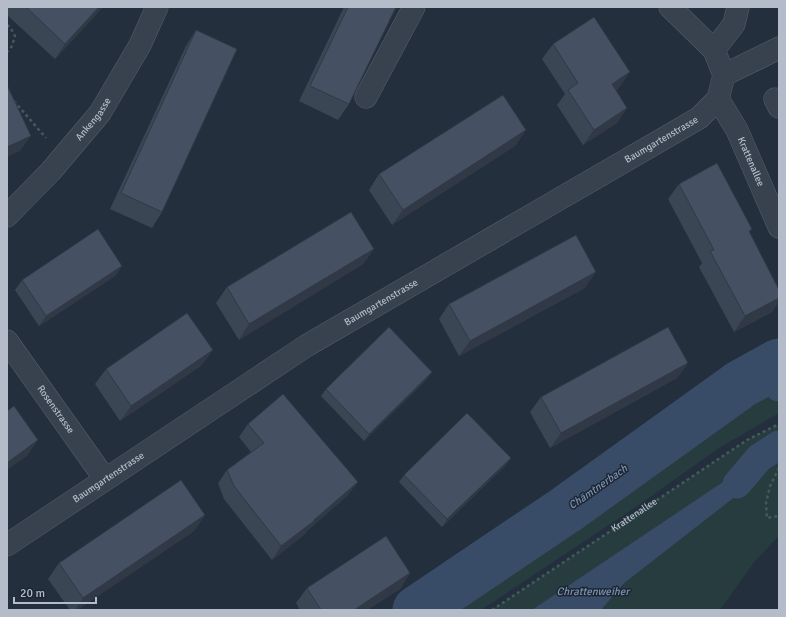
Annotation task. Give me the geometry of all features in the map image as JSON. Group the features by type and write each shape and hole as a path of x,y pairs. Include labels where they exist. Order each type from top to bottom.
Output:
{"street":[{"name":"Ankengasse","path":"7,216 51,171 100,113 140,45 157,7"},
{"path":"366,97 414,7"},
{"path":"670,7 714,50 724,75 718,99"},
{"path":"714,50 734,24 738,7"},
{"path":"724,75 779,48"},
{"name":"Krattenallee","path":"718,99 737,130 779,227"},
{"name":"Baumgartenstrasse","path":"7,545 306,346 699,118 718,99"},
{"name":"Rosenstrasse","path":"7,341 105,479"}],"path":[{"path":"7,25 10,27 15,36 12,46 7,52"},
{"path":"12,99 63,157"},
{"name":"Krattenallee","path":"492,610 747,440 779,424"},
{"path":"779,468 770,486 766,503 767,518 779,516"}],"green space":[{"path":"779,363 779,413 719,448 633,509 481,610 417,610 567,509 741,385"},
{"path":"779,424 779,536 755,561 720,610 492,610 747,440"}],"water":[{"name":"Chrattenweiher","path":"732,476 741,492 623,584 601,610 532,610"}],"building":[{"path":"26,7 99,7 65,44"},
{"path":"348,7 396,7 349,104 310,86"},
{"path":"594,17 630,72 612,84 627,108 594,130 568,90 578,83 553,44"},
{"path":"196,30 237,49 162,212 121,193"},
{"path":"7,85 31,136 7,147"},
{"path":"503,95 526,130 403,210 379,174"},
{"path":"717,163 752,229 749,231 779,290 779,298 745,316 710,251 714,250 679,184"},
{"path":"351,212 374,249 249,324 227,287"},
{"path":"98,229 122,266 46,316 22,280"},
{"path":"576,235 596,272 470,341 449,304"},
{"path":"187,313 213,350 131,406 106,369"},
{"path":"389,327 432,372 369,434 326,389"},
{"path":"668,327 688,363 561,433 541,397"},
{"path":"283,394 358,482 314,521 281,546 234,486 227,470 264,443 248,424"},
{"path":"14,406 38,440 7,463 7,411"},
{"path":"467,413 511,458 447,519 404,475"},
{"path":"181,480 205,515 83,598 59,563"},
{"path":"386,536 410,573 354,610 321,610 307,588"}],"waterway":[{"name":"Chämtnerbach","path":"417,610 567,509 741,384 779,363"},
{"path":"771,368 779,387"},
{"path":"737,484 759,458 779,445"}]}
